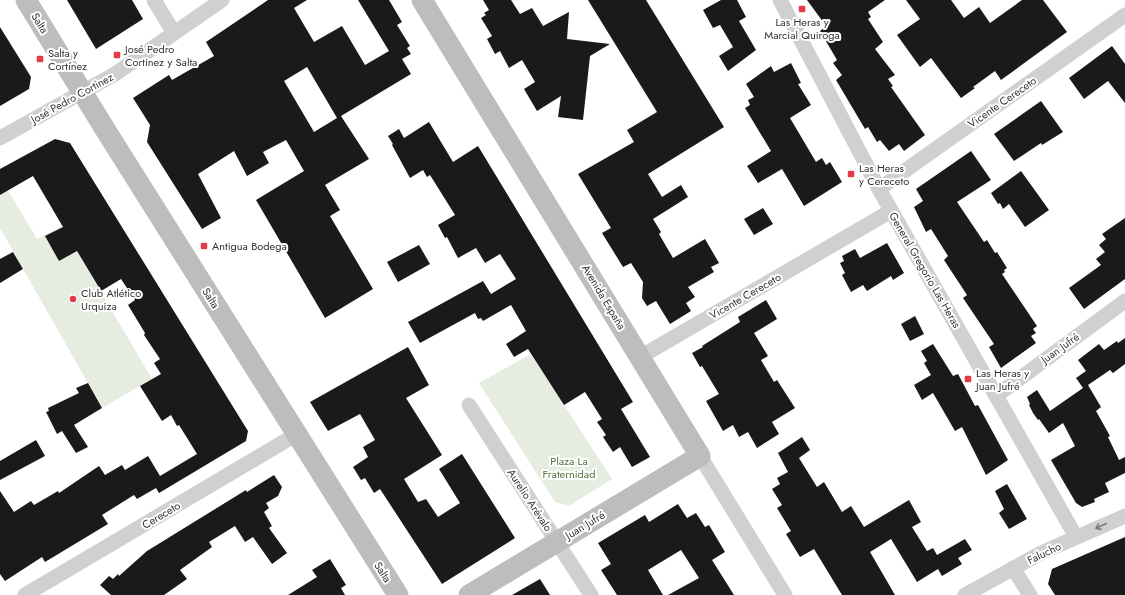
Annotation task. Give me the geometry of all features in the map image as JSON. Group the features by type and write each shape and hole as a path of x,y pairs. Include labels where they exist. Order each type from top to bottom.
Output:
{"main road":[{"name":"Salta","path":"26,0 82,92 398,595"},
{"name":"Avenida España","path":"422,0 700,456"},
{"name":"Juan Jufré","path":"469,595 700,456"}],"street":[{"path":"154,0 174,33"},
{"name":"José Pedro Cortinez","path":"0,138 115,74 222,0"},
{"name":"General Gregorio Las Heras","path":"780,0 891,211 1076,537"},
{"name":"Vicente Cereceto","path":"879,189 1125,15"},
{"name":"Vicente Cereceto","path":"640,358 891,211"},
{"name":"Juan Jufré","path":"996,396 1125,301"},
{"name":"Aurelio Arévalo","path":"469,405 591,595"},
{"name":"Cereceto","path":"25,595 297,434"},
{"name":"Avenida España","path":"700,456 785,595"},
{"name":"Falucho","path":"965,595 1042,552 1125,516"},
{"path":"1013,568 1030,595"}],"green space":[{"name":"Club Atlético Urquiza","path":"0,177 37,239 62,226 152,379 102,408 0,228"},
{"name":"Plaza La Fraternidad","path":"531,354 612,479 569,506 555,502 479,383"}],"building":[{"path":"67,0 132,0 143,19 96,49"},
{"path":"268,0 307,0 294,8 314,42 342,26 365,65 389,51 358,0 389,0 402,22 397,25 410,46 407,48 411,54 402,59 411,74 341,116 369,159 325,185 340,210 330,216 373,289 325,318 256,200 304,171 286,140 263,152 269,163 247,176 234,151 198,174 221,218 202,229 147,142 150,125 133,98 169,75 172,80 214,56 206,42","holes":["307,67 337,118 314,132 284,81"]},
{"path":"483,0 511,0 520,14 532,8 543,26 569,12 567,39 610,44 590,56 583,120 558,117 561,96 537,111 524,89 535,82 522,60 509,68 500,51 495,54 487,39 492,36 481,18 486,15 484,13 489,10"},
{"path":"588,0 646,0 724,127 648,174 662,197 681,185 688,197 653,219 661,232 659,234 673,258 705,239 719,263 711,267 714,272 688,287 695,297 686,303 691,311 670,324 656,301 647,306 642,298 643,282 631,263 623,267 602,233 611,228 578,174 634,142 627,130 657,112"},
{"path":"721,0 737,0 746,17 739,21 756,50 728,71 719,56 733,47 720,25 713,28 703,10"},
{"path":"807,0 885,0 868,12 871,17 868,19 883,42 875,49 895,75 888,79 893,86 891,87 925,135 904,151 899,144 889,151 880,140 877,142 868,127 865,129 836,80 842,75 833,63 837,60 820,31 826,26"},
{"path":"906,0 951,0 964,18 979,7 990,23 1022,0 1043,0 1067,32 1001,80 995,71 961,98 931,58 920,67 897,35 920,19"},
{"path":"0,27 31,77 29,89 0,106"},
{"path":"1112,46 1125,64 1125,103 1108,81 1084,99 1069,78"},
{"path":"791,63 801,83 798,84 811,105 790,118 816,162 822,158 826,165 830,162 842,182 804,206 782,169 758,183 747,166 771,151 745,108 750,105 748,100 754,97 746,84 771,66 774,72"},
{"path":"1041,101 1063,132 1042,145 1041,143 1014,161 994,134"},
{"path":"429,122 453,162 478,146 633,402 621,409 650,457 632,467 620,447 613,452 603,437 606,435 597,422 602,419 585,392 564,405 528,349 514,357 506,344 526,331 511,305 483,321 481,318 478,319 475,313 420,343 408,322 483,281 491,294 516,279 500,254 485,263 476,248 458,258 447,237 445,238 438,225 455,215 430,175 427,177 423,170 410,178 388,136 399,129 404,138"},
{"path":"55,139 70,143 248,431 246,441 159,493 156,488 137,499 134,495 102,515 108,524 45,562 42,557 5,581 0,574 0,491 14,512 31,501 34,505 58,491 59,493 99,466 105,475 122,465 125,470 148,456 160,476 197,454 171,415 162,421 140,386 161,374 154,363 160,359 144,335 145,333 128,305 135,300 121,279 101,291 77,251 59,261 45,236 63,227 33,176 0,195 0,169"},
{"path":"971,151 991,180 957,202 984,242 987,240 995,253 997,252 1007,268 1002,274 1037,326 1033,329 1036,333 1031,336 1036,343 1001,368 989,347 994,344 963,298 967,295 944,260 948,256 931,229 926,232 914,207 923,201 916,189"},
{"path":"1021,171 1049,210 1025,227 1009,204 1003,209 991,193"},
{"path":"763,208 773,224 754,235 744,219"},
{"path":"1125,218 1125,279 1084,309 1069,288 1101,265 1096,259 1105,252 1099,245 1106,239 1102,234"},
{"path":"887,243 904,273 893,280 891,276 867,291 863,285 851,292 842,275 845,273 840,263 844,261 842,256 855,249 860,258"},
{"path":"419,245 430,264 398,282 387,262"},
{"path":"13,252 23,269 0,283 0,259"},
{"path":"766,300 777,319 754,333 768,356 761,360 774,382 777,380 795,408 772,422 779,434 757,448 748,432 739,437 733,425 723,431 706,401 719,394 702,366 700,367 692,353 740,322 738,317"},
{"path":"915,316 924,334 910,341 901,324"},
{"path":"1125,338 1125,364 1113,373 1110,370 1088,385 1101,407 1096,411 1110,436 1108,437 1119,460 1125,457 1125,473 1105,483 1109,492 1094,499 1095,502 1082,507 1076,503 1051,460 1075,446 1063,423 1049,433 1033,413 1027,397 1037,390 1050,411 1083,388 1076,378 1086,371 1078,360 1099,344 1104,350 1117,341 1118,343"},
{"path":"933,344 953,376 958,374 975,406 978,405 1008,460 986,475 962,427 955,431 933,393 922,400 914,385 931,375 924,363 927,361 921,351"},
{"path":"408,347 429,385 406,398 442,455 404,479 418,502 426,499 438,517 460,503 439,469 462,454 515,538 442,584 380,489 374,493 365,478 361,480 353,467 368,457 363,447 375,440 360,414 328,431 310,402"},
{"path":"88,383 102,408 74,425 88,447 76,453 62,431 57,434 46,412 49,411 48,408 79,393 76,388"},
{"path":"802,437 810,450 799,458 817,487 824,482 842,512 851,506 864,527 909,500 921,522 912,527 927,551 933,548 937,555 965,539 972,550 958,558 962,564 942,576 938,569 917,582 891,539 870,552 895,595 842,595 814,549 800,557 786,534 791,531 777,508 782,505 772,489 780,484 777,478 788,472 778,453"},
{"path":"36,440 45,456 0,480 0,461"},
{"path":"274,475 282,487 278,496 266,503 269,508 264,512 272,526 269,528 287,553 272,564 253,537 245,542 235,526 209,542 212,547 180,570 187,579 164,595 111,595 100,585 109,576 113,579 118,574 119,576 147,551 246,490 247,492"},
{"path":"1007,484 1027,519 1009,529 999,513 1004,509 995,491"},
{"path":"678,504 687,518 696,513 705,527 709,525 725,552 712,560 734,595 668,595 699,578 681,550 648,570 663,595 617,595 601,570 611,564 598,543 645,515 649,522"},
{"path":"1125,537 1125,595 1055,595 1048,584 1052,569"},
{"path":"330,559 346,585 341,588 345,595 288,595 317,577 312,570"},
{"path":"540,579 550,595 512,595"}],"place":[{"name":"Las Heras y Marcial Quiroga","path":"802,9"},
{"name":"José Pedro Cortinez y Salta","path":"117,55"},
{"name":"Salta y Cortínez","path":"40,59"},
{"name":"Las Heras y Cereceto","path":"851,174"},
{"name":"Antigua Bodega","path":"204,246"},
{"name":"Club Atlético Urquiza","path":"73,299"},
{"name":"Las Heras y Juan Jufré","path":"968,379"}]}
